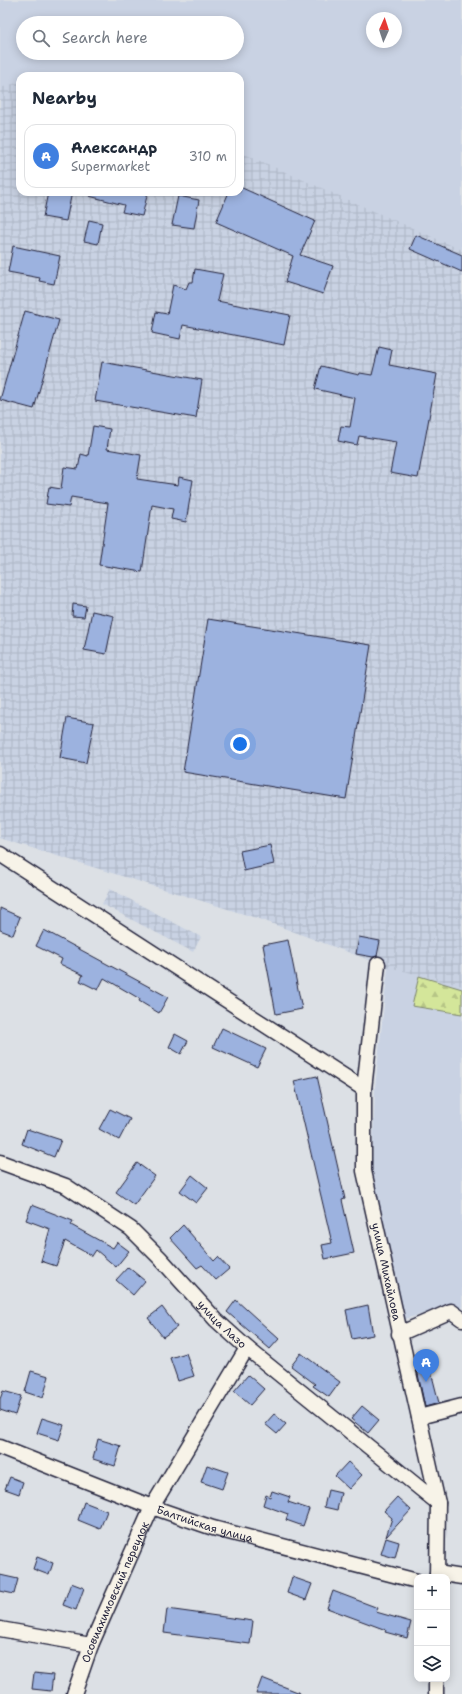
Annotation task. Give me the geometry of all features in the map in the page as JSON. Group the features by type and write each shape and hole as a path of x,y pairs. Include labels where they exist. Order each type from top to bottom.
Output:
{"street":[{"path":"0,854 364,1089"},
{"name":"улица Михайлова","path":"378,964 364,1089 364,1171 399,1334 438,1503 437,1574"},
{"name":"улица Лазо","path":"0,1162 66,1186 131,1229 160,1258 216,1320 247,1348 438,1503"},
{"path":"399,1334 451,1311 462,1319"},
{"name":"Осовиахимовский переулок","path":"74,1694 91,1645 152,1507 247,1348"},
{"path":"419,1417 462,1406"},
{"name":"Балтийская улица","path":"0,1447 152,1507 213,1528 414,1580"},
{"path":"450,1576 462,1577"},
{"path":"0,1629 91,1645"},
{"path":"436,1682 436,1694"}],"shaded area":[{"path":"0,0 462,0 462,1312 449,1307 404,1319 384,1231 372,1173 375,1088 388,967 260,919 0,838"},
{"path":"16,83 16,196 244,196 244,154 462,250 462,986 388,967 260,919 0,838 0,88"},
{"path":"110,889 201,937 193,952 102,904"}],"green space":[{"path":"419,976 462,989 462,1014 412,1006"}],"building":[{"path":"244,189 315,221 300,255 333,266 323,294 285,282 293,256 216,222 227,196 244,196"},
{"path":"47,196 71,196 66,221 43,217"},
{"path":"89,196 147,196 142,216 122,212 124,205"},
{"path":"178,196 199,200 194,228 172,225"},
{"path":"89,220 102,223 98,244 84,241"},
{"path":"416,235 462,255 462,272 410,249"},
{"path":"13,246 60,256 54,284 39,281 40,278 8,272"},
{"path":"195,269 223,274 217,301 290,315 284,345 183,325 180,339 152,333 156,312 167,314 173,285 186,289 189,282 193,282"},
{"path":"25,311 59,320 34,409 0,400"},
{"path":"379,347 392,350 389,365 437,374 418,478 390,473 396,442 359,436 357,445 338,441 341,426 350,427 355,398 315,389 321,366 359,375 360,373 372,375"},
{"path":"102,362 202,380 196,418 95,401"},
{"path":"93,426 110,429 107,449 141,455 137,479 178,485 179,477 193,480 186,522 171,519 173,509 152,505 142,572 99,565 108,503 71,497 69,507 46,504 49,487 61,489 64,467 78,469 81,454 88,456"},
{"path":"73,604 86,606 84,617 72,616"},
{"path":"92,611 114,616 106,654 84,650"},
{"path":"208,619 371,645 346,799 183,772"},
{"path":"67,718 94,723 86,763 60,758"},
{"path":"270,845 274,864 244,871 240,851"},
{"path":"0,908 20,917 13,935 0,930"},
{"path":"44,930 168,997 159,1013 139,1001 140,999 104,978 98,990 80,981 83,975 60,964 62,959 36,946"},
{"path":"359,937 380,941 377,956 373,957 356,954"},
{"path":"288,940 302,1009 276,1014 263,945"},
{"path":"222,1028 266,1049 257,1067 213,1047"},
{"path":"175,1034 188,1041 181,1054 169,1047"},
{"path":"317,1076 345,1199 342,1200 354,1253 325,1259 322,1245 332,1243 294,1081"},
{"path":"110,1109 130,1119 119,1140 99,1129"},
{"path":"27,1129 61,1140 54,1157 22,1144"},
{"path":"137,1163 155,1176 134,1205 116,1192"},
{"path":"192,1175 208,1188 196,1203 180,1191"},
{"path":"32,1205 73,1221 71,1225 113,1248 117,1242 129,1251 116,1267 96,1250 92,1256 65,1241 56,1266 41,1261 50,1229 26,1220"},
{"path":"183,1225 214,1261 218,1257 229,1269 216,1280 202,1265 197,1268 170,1238"},
{"path":"128,1267 145,1281 133,1295 116,1280"},
{"path":"236,1300 279,1339 270,1349 227,1312"},
{"path":"368,1305 373,1335 352,1339 346,1310"},
{"path":"162,1307 177,1327 163,1337 148,1318"},
{"path":"186,1353 194,1376 178,1381 170,1358"},
{"path":"301,1353 340,1382 329,1397 313,1386 315,1384 291,1366"},
{"path":"427,1356 439,1403 425,1407 415,1360"},
{"path":"31,1371 49,1376 43,1398 25,1392"},
{"path":"248,1375 264,1389 250,1405 234,1391"},
{"path":"3,1391 21,1396 15,1415 0,1410 0,1399"},
{"path":"362,1406 379,1420 368,1433 351,1419"},
{"path":"274,1414 286,1424 277,1434 265,1424"},
{"path":"42,1418 64,1425 59,1440 37,1433"},
{"path":"98,1439 121,1446 115,1466 93,1459"},
{"path":"348,1462 362,1475 349,1489 335,1476"},
{"path":"207,1465 228,1472 222,1489 201,1482"},
{"path":"10,1477 23,1482 19,1494 5,1489"},
{"path":"328,1490 341,1493 337,1510 324,1507"},
{"path":"272,1491 290,1497 288,1502 309,1509 303,1526 286,1520 288,1514 263,1505 266,1495 270,1497"},
{"path":"397,1497 411,1510 386,1537 392,1518 384,1511"},
{"path":"84,1502 107,1511 100,1529 78,1520"},
{"path":"386,1538 399,1542 395,1558 381,1554"},
{"path":"37,1557 53,1563 49,1575 33,1569"},
{"path":"0,1575 18,1579 14,1594 0,1591"},
{"path":"292,1577 312,1584 306,1600 287,1593"},
{"path":"71,1583 84,1588 76,1610 63,1605"},
{"path":"333,1591 378,1608 376,1612 411,1622 407,1638 385,1632 386,1630 327,1608"},
{"path":"167,1609 253,1621 250,1644 164,1633"},
{"path":"34,1673 53,1675 51,1691 32,1689"},
{"path":"262,1678 300,1693 300,1694 256,1694"}],"place":[{"name":"Александр","path":"426,1382"}]}
